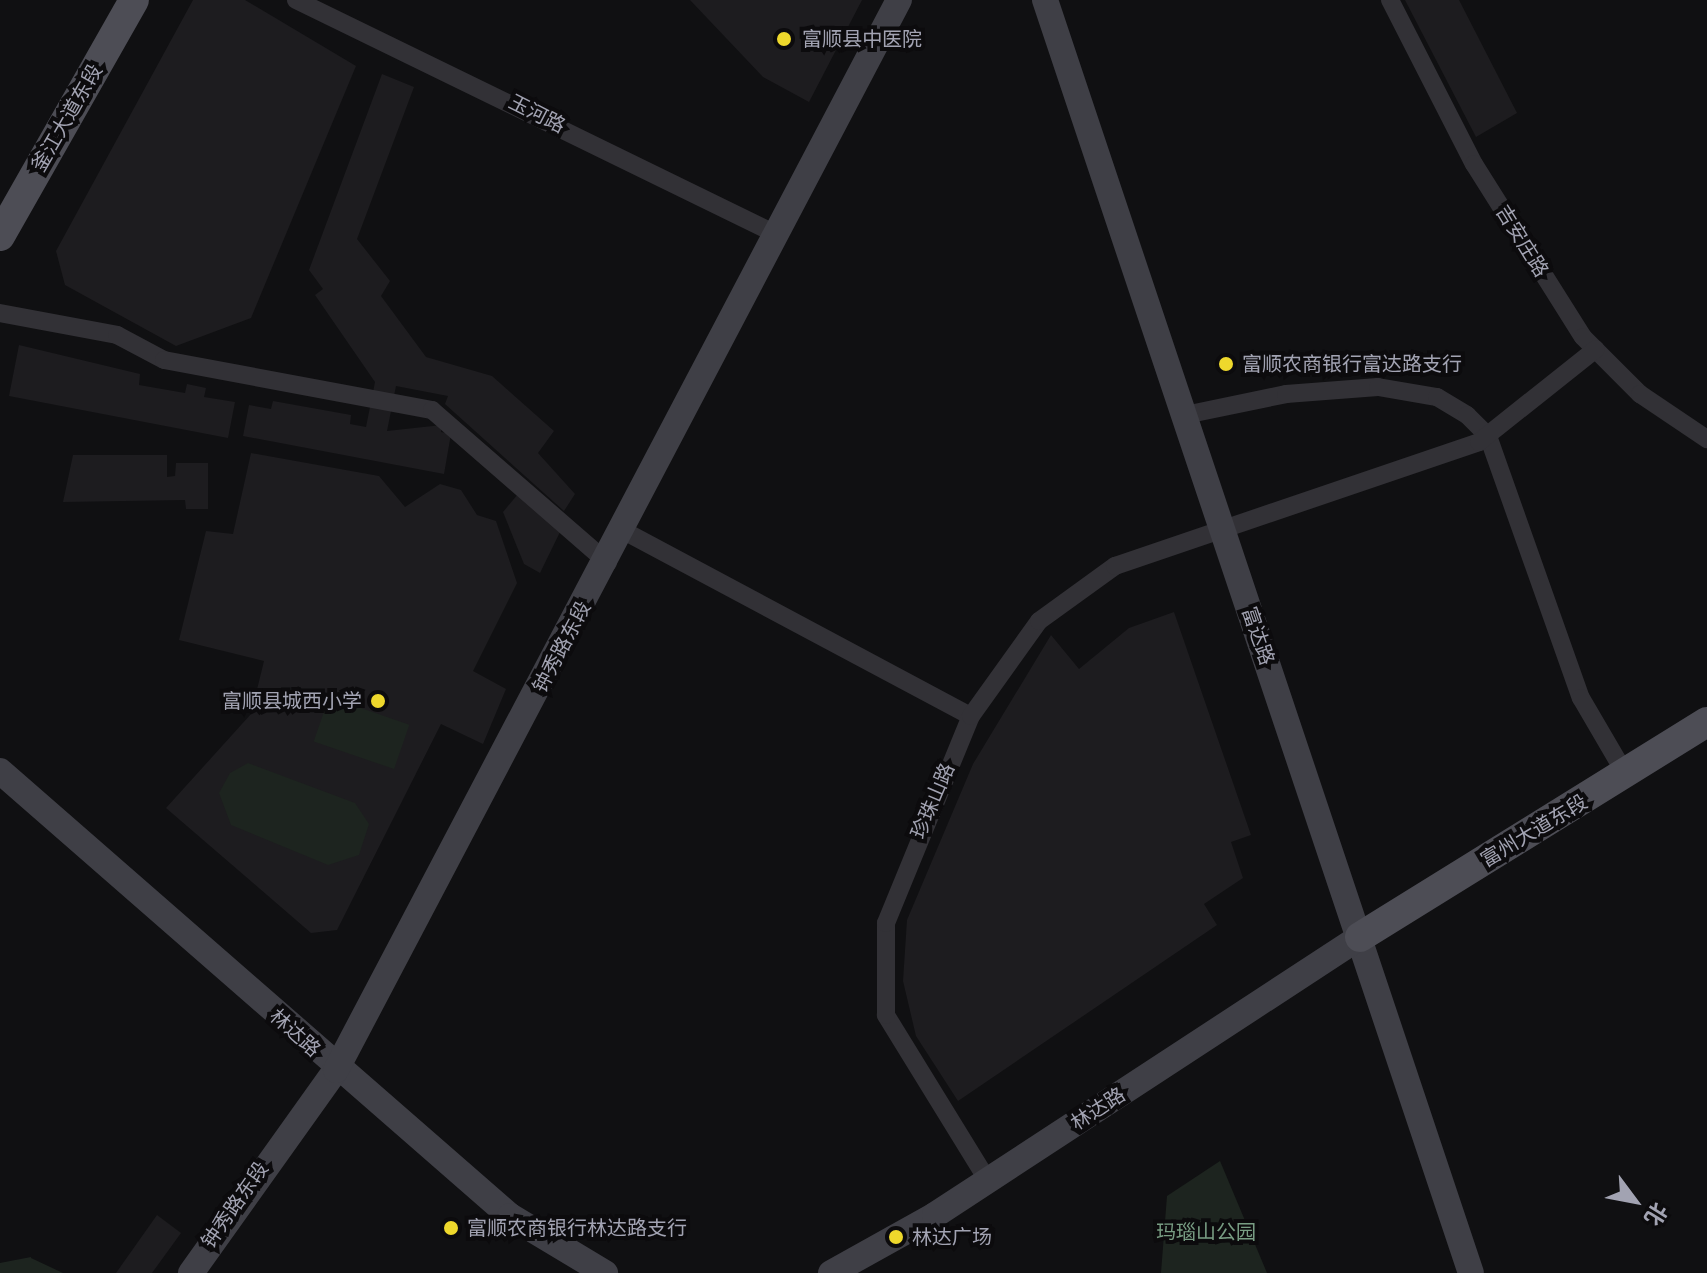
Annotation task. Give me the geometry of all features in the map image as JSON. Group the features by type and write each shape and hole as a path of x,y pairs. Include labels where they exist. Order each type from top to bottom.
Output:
{"main road":[{"name":"釜江大道东段","path":"0,207 118,0"},
{"name":"釜江大道东段","path":"0,236 134,0"},
{"name":"钟秀路东段","path":"191,1273 336,1070 608,563 899,0"},
{"name":"富达路","path":"1045,0 1471,1273"},
{"name":"富州大道东段","path":"1360,937 1707,722"},
{"name":"林达路","path":"0,771 336,1070 510,1216 605,1273"},
{"name":"林达路","path":"831,1273 988,1181 1360,937"}],"street":[{"name":"玉河路","path":"296,0 776,234"},
{"name":"吉安庄路","path":"1390,0 1474,164 1596,349 1640,394 1707,439"},
{"path":"0,313 117,335 164,360 432,410 608,563"},
{"name":"珍珠山路","path":"988,1181 886,1015 886,923 971,716 1039,621 1115,566 1488,436 1596,349"},
{"path":"1185,415 1286,394 1378,387 1437,397 1488,436 1581,698 1626,775"},
{"path":"624,531 971,716"}],"shaded area":[{"path":"193,0 245,0 356,66 251,318 176,346 65,285 56,251"},
{"name":"富顺县中医院","path":"690,0 862,0 809,102 763,77"},
{"path":"1405,0 1459,0 1517,113 1476,137"},
{"path":"382,74 414,87 357,239 390,281 381,296 426,357 492,376 554,431 538,453 575,494 564,511 445,404 448,396 396,386 387,431 442,425 441,432 451,434 444,474 243,436 249,405 271,409 273,401 351,415 350,424 366,427 375,382 315,295 323,289 309,270"},
{"path":"19,345 140,374 139,385 185,393 187,384 206,388 204,397 235,402 228,438 9,396"},
{"name":"富顺县城西小学","path":"251,453 379,476 405,507 440,484 461,490 477,515 496,521 517,583 473,671 506,689 483,744 441,724 337,930 311,933 166,808 251,714 264,661 179,640 206,531 233,534"},
{"path":"73,455 167,455 167,477 175,476 176,463 208,463 208,509 186,509 185,500 63,502"},
{"path":"518,494 560,532 540,573 524,564 503,512"},
{"path":"1174,612 1251,835 1231,842 1243,878 1204,904 1217,925 958,1101 916,1036 903,981 907,920 973,764 1051,635 1079,669 1129,628"},
{"path":"157,1215 181,1233 152,1273 116,1273"}],"green space":[{"path":"329,697 409,725 394,769 314,741"},
{"path":"248,763 355,803 369,824 359,855 328,865 231,825 219,793 230,773"},
{"name":"玛瑙山公园","path":"1220,1161 1267,1273 1161,1273 1167,1196"},
{"path":"31,1257 63,1273 0,1273 0,1263"}],"place":[{"name":"富顺县中医院","path":"784,39"},
{"name":"富顺农商银行富达路支行","path":"1226,364"},
{"name":"富顺县城西小学","path":"378,701"},
{"name":"富顺农商银行林达路支行","path":"451,1228"},
{"name":"林达广场","path":"896,1237"}]}
